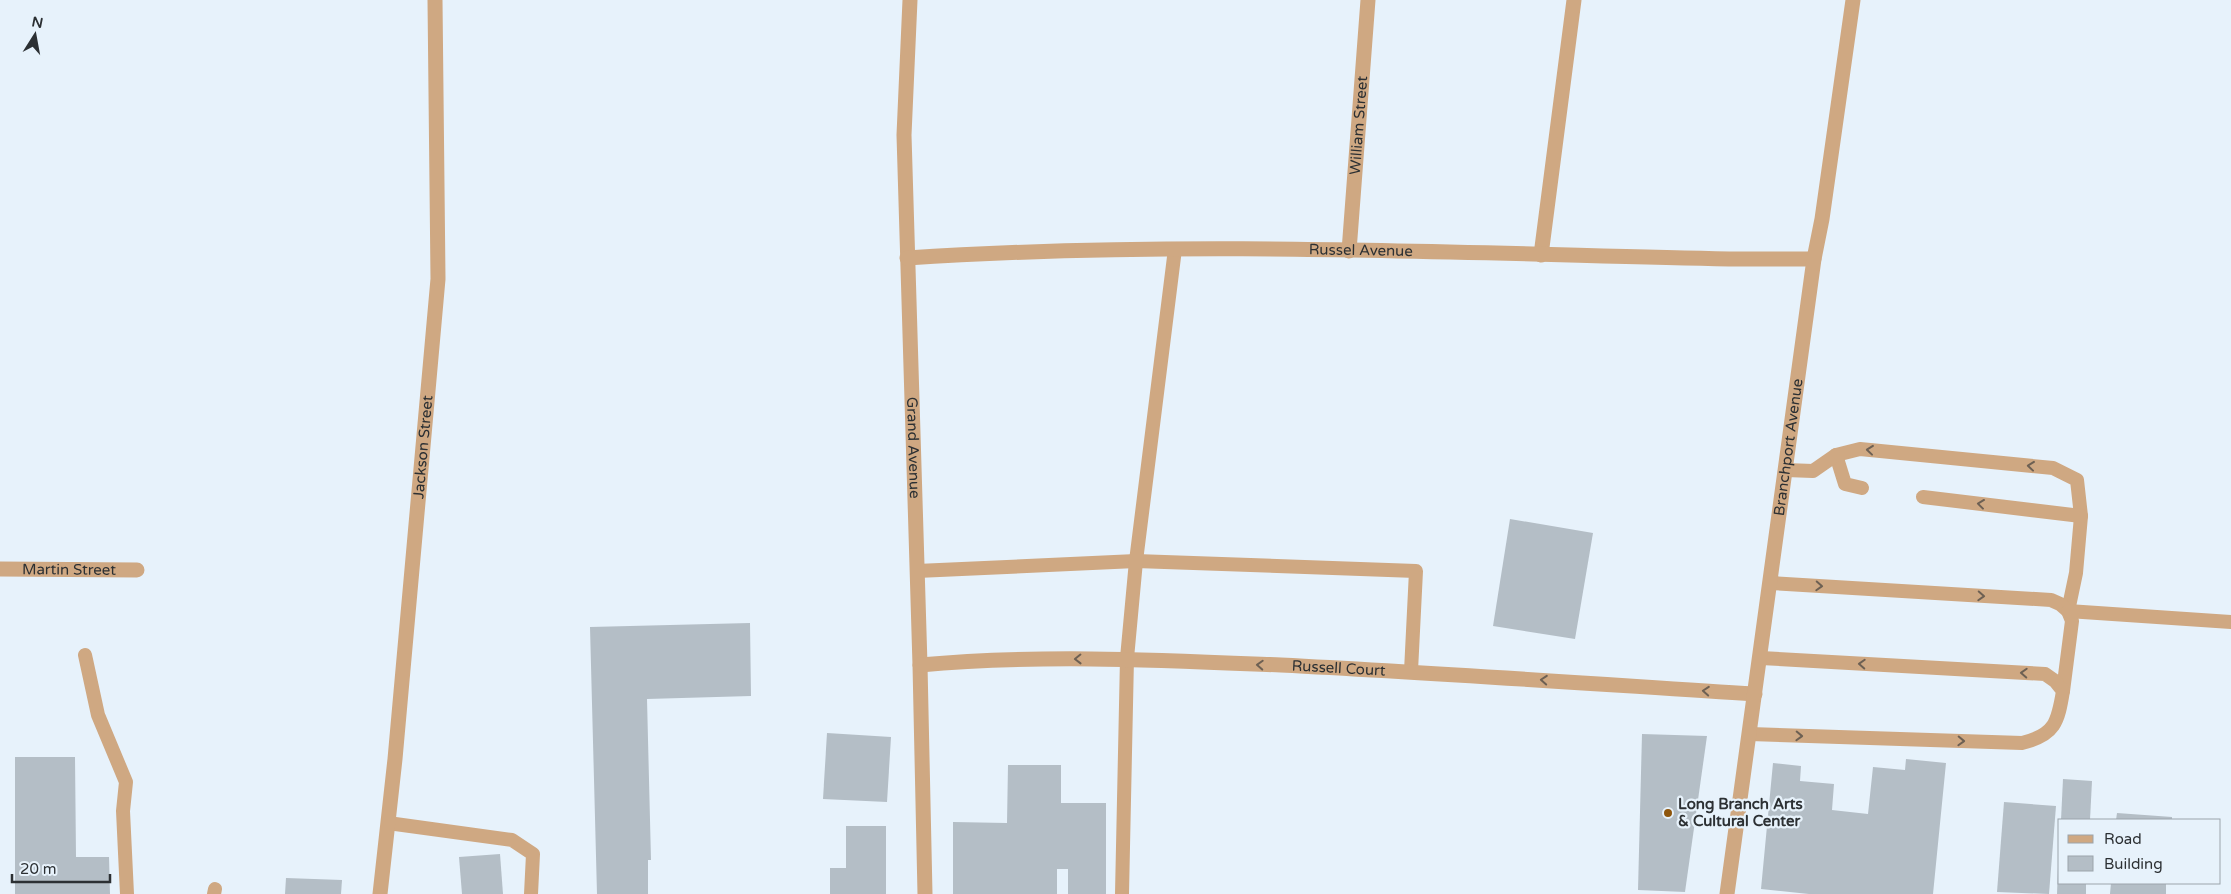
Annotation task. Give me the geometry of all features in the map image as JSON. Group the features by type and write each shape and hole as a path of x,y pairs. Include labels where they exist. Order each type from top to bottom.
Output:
{"street":[{"name":"Jackson Street","path":"380,894 438,279 435,0"},
{"name":"Grand Avenue","path":"910,0 904,135 925,894"},
{"name":"William Street","path":"1349,251 1368,0"},
{"path":"1541,255 1574,0"},
{"name":"Branchport Avenue","path":"1727,894 1761,658 1814,259 1822,219 1853,0"},
{"name":"Russel Avenue","path":"907,258 975,253 1175,249 1814,259"},
{"name":"Martin Street","path":"0,569 137,570"},
{"name":"Russell Court","path":"920,665 966,661 1127,658 1411,671 1755,694"}],"lane":[{"path":"1122,894 1127,658 1136,561 1175,249"},
{"path":"1750,734 2022,743 2039,739 2050,730 2058,718 2067,662 2072,621 2068,610 2076,573 2081,516 2077,480 2053,468 1860,449 1836,454 1813,471 1786,470"},
{"path":"1836,454 1845,484 1862,488"},
{"path":"1923,497 2081,516"},
{"path":"917,571 1136,561 1416,572 1411,671"},
{"path":"1770,583 2051,600 2068,610 2230,622"},
{"path":"85,655 98,715 126,782 123,811 127,894"},
{"path":"1761,658 2045,674 2059,669 2067,662"},
{"path":"2045,674 2055,681 2063,691"},
{"path":"388,823 512,840 533,854 532,894"}],"building":[{"path":"1510,519 1593,533 1575,639 1493,626"},
{"path":"750,623 751,696 647,699 651,860 648,860 648,894 597,894 590,627"},
{"path":"827,733 891,737 887,802 823,799"},
{"name":"Long Branch Arts & Cultural Center","path":"1642,734 1707,736 1685,892 1638,890"},
{"path":"15,757 75,757 76,857 109,857 110,894 15,894"},
{"path":"1906,759 1946,763 1933,894 1809,894 1761,889 1773,763 1801,766 1800,781 1834,784 1832,810 1868,814 1873,767 1905,770"},
{"path":"1008,765 1061,765 1061,803 1106,803 1106,894 1068,894 1068,869 1057,869 1057,894 953,894 953,822 1007,823"},
{"path":"2063,779 2092,781 2090,819 2061,819"},
{"path":"2004,802 2056,806 2049,894 1997,892"},
{"path":"2117,813 2172,817 2172,819 2116,819"},
{"path":"846,826 886,826 886,894 830,894 830,868 846,868"},
{"path":"500,854 503,894 462,894 459,857"},
{"path":"2058,867 2058,884 2086,884 2086,894 2057,894"},
{"path":"286,878 342,880 341,894 285,894"},
{"path":"2111,884 2166,884 2166,894 2110,894"}],"place":[{"name":"Long Branch Arts & Cultural Center","path":"1668,813"}]}
